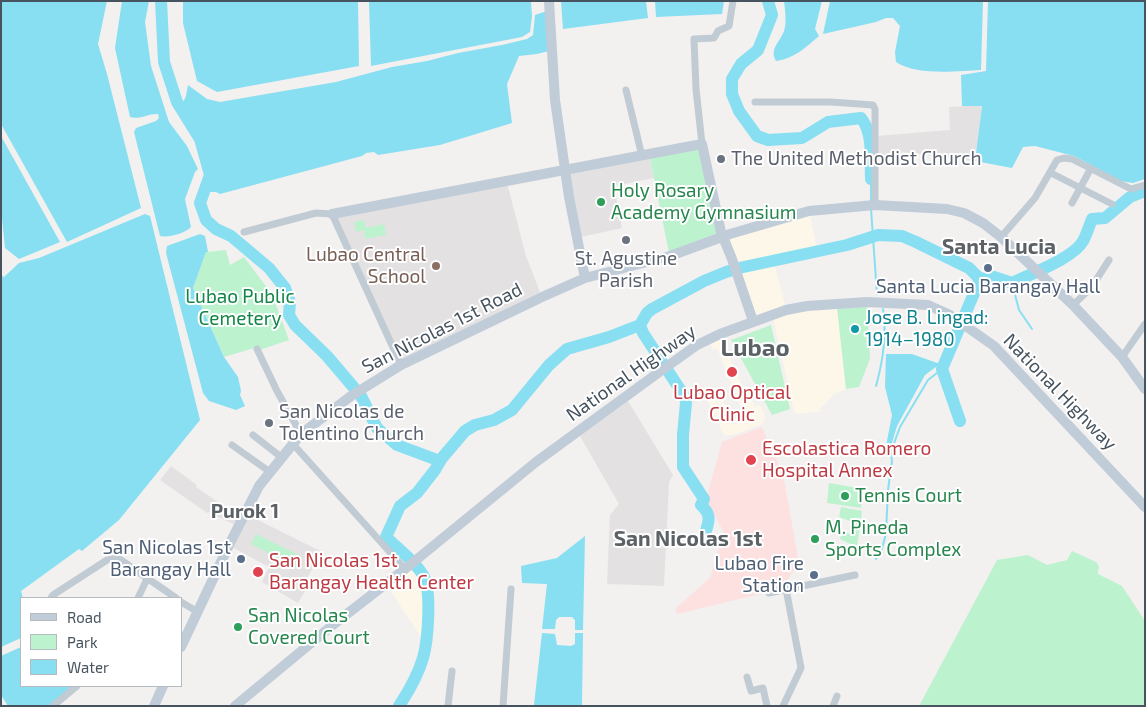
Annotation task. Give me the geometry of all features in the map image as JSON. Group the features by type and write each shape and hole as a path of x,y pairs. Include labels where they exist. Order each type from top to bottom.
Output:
{"main road":[{"path":"549,1 555,100 564,169 585,278"},
{"path":"332,214 702,144 718,222 753,321"},
{"name":"San Nicolas 1st Road","path":"182,645 259,486 301,434 351,396 400,365 585,278 670,256 730,234 809,211 871,206 948,209 964,213 983,223 1001,237 1073,305 1122,357 1145,389"},
{"name":"National Highway","path":"236,706 334,624 536,462 674,361 697,345 753,321 786,310 808,306 868,302 928,305 950,315 994,346 1145,507"},
{"path":"154,706 163,687"}],"street":[{"path":"702,144 696,89 694,39 714,38 718,31 729,26 732,1"},
{"path":"626,90 642,156"},
{"path":"755,102 830,102 873,105 875,110 871,206"},
{"path":"1001,237 1035,198 1057,160 1072,158 1131,189 1145,185"},
{"path":"1072,203 1091,168"},
{"path":"1051,173 1112,204"},
{"path":"244,232 316,213 332,214 400,365"},
{"path":"1073,305 1091,288 1109,260"},
{"path":"1122,357 1145,324"},
{"path":"257,349 301,434"},
{"path":"253,435 282,457"},
{"path":"293,444 406,568"},
{"path":"232,445 270,472"},
{"path":"52,597 107,560 118,558 174,597"},
{"path":"769,593 855,575"},
{"path":"138,597 147,579"},
{"path":"503,706 512,589"},
{"path":"783,706 801,668 786,589"},
{"path":"182,603 198,612"},
{"path":"448,706 452,671"},
{"path":"747,677 751,691 763,688 767,706"},
{"path":"53,706 75,687"},
{"path":"833,706 837,696"}],"shaded area":[{"path":"982,105 975,161 902,152 901,158 875,158 876,136 950,130 949,107"},
{"path":"650,158 654,178 614,186 622,228 581,237 568,174"},
{"name":"Lubao Central School","path":"507,183 526,256 540,292 401,361 337,217"},
{"path":"810,214 817,250 743,266 737,264 728,239"},
{"path":"774,262 785,306 755,315 740,270"},
{"path":"837,308 846,389 834,394 820,409 821,411 798,414 794,412 773,318 807,310"},
{"path":"721,337 745,393 748,392 755,407 760,405 765,416 764,421 760,425 733,435 724,435 706,397 718,390 732,420 744,416 717,348 713,349 710,343"},
{"path":"628,401 673,475 669,482 664,586 607,584 610,515 619,504 580,436"},
{"path":"762,427 782,472 799,563 781,589 677,614 675,609 710,578 724,533 706,499 722,442"},
{"path":"171,466 197,485 196,487 240,517 235,525 207,513 160,480"},
{"path":"248,515 322,552 306,580 310,583 298,603 262,582 269,567 232,547"},
{"path":"414,568 421,579 425,591 423,640 388,587"}],"green space":[{"path":"700,149 717,227 716,234 669,253 650,158"},
{"path":"364,220 366,228 384,224 386,235 365,239 364,230 356,232 354,222"},
{"name":"Lubao Public Cemetery","path":"226,250 230,265 244,257 272,294 289,340 260,350 254,348 224,357 193,288 206,252"},
{"path":"867,306 870,359 859,387 846,389 837,308"},
{"path":"771,325 790,409 772,415 731,340"},
{"name":"Tennis Court","path":"829,483 864,489 861,508 827,503"},
{"name":"Tennis Court","path":"841,507 862,511 857,547 840,539 842,532 851,534 853,522 839,517"},
{"path":"256,534 301,556 296,567 251,544"},
{"path":"1072,551 1096,562 1099,566 1098,574 1122,586 1145,621 1145,706 919,706 997,560 1028,555 1047,565 1067,560"}],"water":[{"path":"1,1 107,1 98,44 141,208 67,242 1,124"},
{"path":"122,1 149,1 145,22 151,66 169,122 187,146 198,169 195,172 185,199 191,227 172,236 160,236 134,132 136,128 156,121 159,118 158,114 137,118 130,117 115,48"},
{"path":"183,1 358,1 359,66 217,92 197,81 183,23"},
{"path":"369,1 531,1 530,32 522,37 371,66"},
{"path":"561,1 646,1 648,18 563,29"},
{"path":"655,1 724,1 722,14 656,17"},
{"path":"784,1 822,1 815,29 819,36 794,55 776,61 774,49 784,31 785,24"},
{"path":"830,1 983,1 981,70 926,71 896,62 895,52 900,26 893,18 886,18 823,34"},
{"path":"988,1 1145,1 1145,179 1133,183 1121,181 1074,156 1035,146 1023,147 1012,168 975,161 982,106 962,106 961,75 986,71"},
{"path":"547,11 549,51 519,56 507,84 512,123 440,145 378,155 374,152 366,153 362,156 220,194 208,190 213,176 203,136 182,105 188,85 207,99 220,102 336,82 392,67 527,39 533,35 535,15"},
{"path":"1,136 60,242 19,259 5,248 1,209"},
{"path":"145,214 150,216 200,420 119,520 82,551 79,549 21,591 23,597 20,597 20,638 1,647 1,275 4,277 19,263 39,258"},
{"path":"200,234 205,236 208,252 206,252 193,288 224,357 238,377 240,395 245,406 236,410 209,401 203,393 166,253 167,246"},
{"path":"886,354 912,354 940,364 925,375 897,426 891,446 886,446 892,415 885,387"},
{"path":"585,536 583,630 575,630 575,620 572,617 559,617 556,620 555,629 542,629 547,584 522,583 521,566 557,558"},
{"path":"542,633 555,634 557,645 571,646 575,644 575,633 583,633 582,706 534,705"},
{"path":"20,647 20,687 73,687 50,706 8,706 1,695 1,656"}],"waterway":[{"path":"161,1 164,62 177,102 200,139 210,175 200,203 206,220 216,229 231,236 269,268 285,288 290,302 289,315 295,325 327,356 361,396 377,428 397,445 440,461"},
{"path":"768,1 772,15 758,50 741,64 732,79 732,94 739,111 757,136 768,140 802,138 828,122 861,118 870,139 871,179"},
{"path":"871,179 871,201"},
{"path":"960,421 942,369 980,279 994,277 1012,283 1051,265 1078,247 1083,241 1092,219 1105,218 1130,197 1145,191"},
{"path":"871,209 877,294"},
{"path":"705,534 709,518 701,505 704,499 683,467 685,397 643,333 640,325 647,313 704,281 726,272 847,245 878,235 902,236 916,242 969,268 980,279"},
{"path":"1012,283 1019,310 1032,329"},
{"path":"876,386 884,348 885,328 883,309"},
{"path":"399,706 419,671 426,640 428,615 428,591 423,575 411,560 386,537 400,506 417,493 442,458 465,431 475,425 494,420 512,410 549,365 567,349 609,337 640,325"},
{"path":"876,559 882,549 886,533 893,446 900,427 928,380 942,369"}],"place":[{"name":"The United Methodist Church","path":"721,159"},
{"name":"Holy Rosary Academy Gymnasium","path":"601,202"},
{"name":"St. Agustine Parish","path":"626,240"},
{"name":"Lubao Central School","path":"436,266"},
{"name":"Santa Lucia Barangay Hall","path":"988,268"},
{"name":"Jose B. Lingad: 1914–1980","path":"855,329"},
{"name":"Lubao Optical Clinic","path":"732,372"},
{"name":"San Nicolas de Tolentino Church","path":"269,423"},
{"name":"Escolastica Romero Hospital Annex","path":"751,460"},
{"name":"Tennis Court","path":"845,496"},
{"name":"M. Pineda Sports Complex","path":"815,539"},
{"name":"San Nicolas 1st Barangay Hall","path":"241,559"},
{"name":"San Nicolas 1st Barangay Health Center","path":"258,572"},
{"name":"Lubao Fire Station","path":"814,575"},
{"name":"San Nicolas Covered Court","path":"238,627"}],"district":[{"name":"Santa Lucia","path":"999,247"},
{"name":"Lubao","path":"755,348"},
{"name":"Purok 1","path":"245,511"},
{"name":"San Nicolas 1st","path":"688,539"}]}
